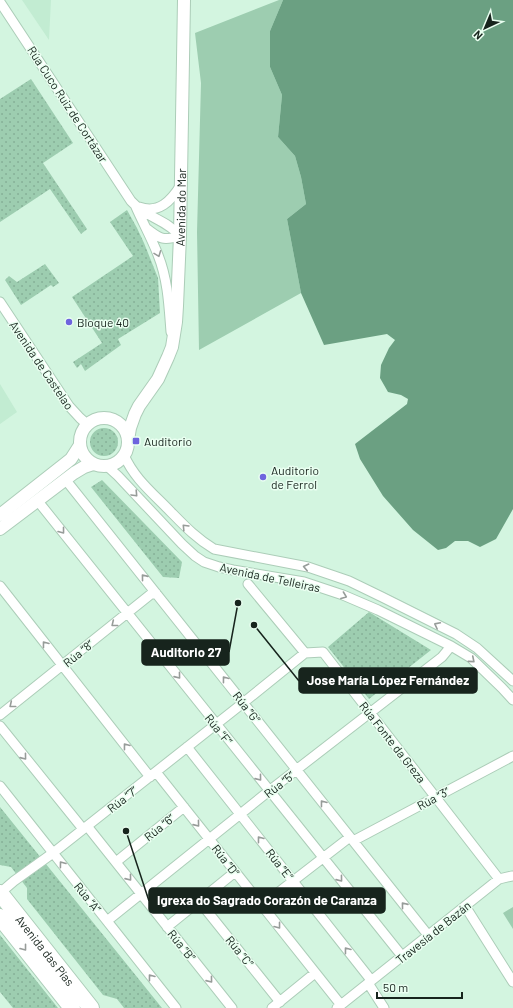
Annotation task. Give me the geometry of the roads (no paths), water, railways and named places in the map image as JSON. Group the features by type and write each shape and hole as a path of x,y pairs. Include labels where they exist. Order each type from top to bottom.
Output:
{"highway":[{"name":"Avenida das Pías","path":"0,893 91,1008"},
{"name":"Avenida das Pías","path":"0,917 72,1008"}],"street":[{"name":"Avenida do Mar","path":"128,440 130,428 139,406 164,368 172,347 176,322 180,236 184,0"},
{"name":"Rúa Cuco Ruiz de Cortázar","path":"0,2 131,201 136,206"},
{"path":"136,206 151,210 160,207 175,195 180,184"},
{"path":"136,206 159,257 165,276 169,297 172,347"},
{"path":"136,206 144,213 169,226 180,236"},
{"path":"146,228 162,238 170,239 180,236"},
{"name":"Avenida de Castelao","path":"0,302 69,406 88,424"},
{"name":"Avenida do Mar","path":"110,419 123,416 139,406"},
{"path":"104,418 110,419 117,422 126,433 128,440 127,451 117,463 107,466 93,464 85,457 82,451 80,445 81,434 88,424 93,421 104,418"},
{"path":"0,515 71,459 80,445"},
{"name":"Avenida de Telleiras","path":"124,456 131,470 136,476 193,535 214,549 308,568 349,581 382,596 456,634 478,648 513,681"},
{"path":"0,529 79,469 93,464"},
{"name":"Avenida de Telleiras","path":"107,466 182,544 204,562 233,570 304,582 378,610 451,646 471,658 513,700"},
{"name":"Rúa “G”","path":"65,479 428,935"},
{"name":"Rúa “F”","path":"37,500 322,858 402,956"},
{"path":"248,584 305,653"},
{"name":"Rúa “D”","path":"0,586 62,665 153,774 184,807 315,973 339,1006"},
{"name":"Rúa “8”","path":"0,715 151,594 156,593"},
{"name":"Rúa “5”","path":"107,921 269,791 442,657 451,646"},
{"name":"Rúa Fonte da Greza","path":"305,653 323,652 499,879"},
{"name":"Rúa “7”","path":"0,893 85,828 305,653"},
{"name":"Rúa “B”","path":"0,726 85,828 116,862 232,1008"},
{"name":"Rúa “E”","path":"187,747 293,880 370,982 384,1008"},
{"name":"Rúa “3”","path":"262,905 322,858 351,839 513,756"},
{"name":"Rúa “A”","path":"0,786 176,1008"},
{"name":"Rúa “6”","path":"116,862 184,807"},
{"path":"167,927 235,872"},
{"path":"513,872 513,878"},
{"name":"Travesía de Bazán","path":"339,1006 499,879 513,878"},
{"name":"Rúa “C”","path":"199,901 280,1002"},
{"path":"465,906 513,982"},
{"path":"272,1008 315,973"}],"place":[{"name":"Bloque 40","path":"69,322"},
{"name":"Auditorio","path":"136,441"},
{"name":"Auditorio de Ferrol","path":"263,477"},
{"name":"Auditorio 27","path":"238,603"},
{"name":"Jose María López Fernández","path":"254,625"},
{"name":"Igrexa do Sagrado Corazón de Caranza","path":"126,831"}]}
